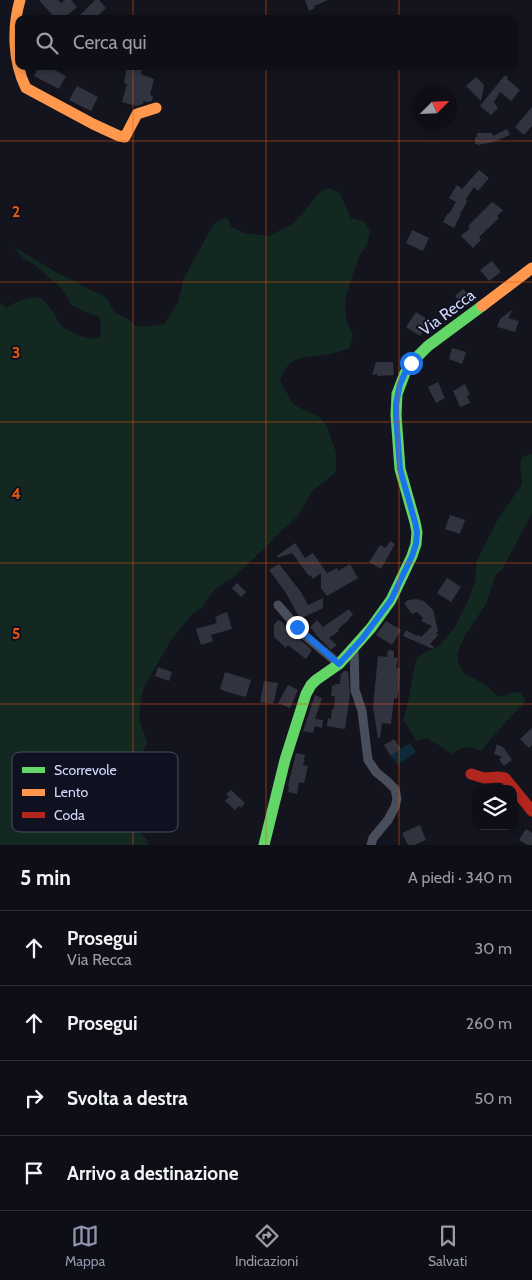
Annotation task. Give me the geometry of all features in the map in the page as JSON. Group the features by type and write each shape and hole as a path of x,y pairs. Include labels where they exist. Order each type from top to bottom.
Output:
{"street":[{"path":"16,15 20,0"},
{"path":"19,70 26,88 119,136 126,137 137,114 156,108"},
{"name":"Via Recca","path":"354,648 391,600 416,544 417,532 415,522 400,469 396,415 397,394 405,373 428,346 532,268"},
{"path":"278,605 304,634 339,664"},
{"path":"264,845 285,760 306,694 316,680 339,664 354,648"},
{"path":"354,648 355,690 362,711 368,760 376,772 395,790 397,799 388,820 373,838 371,845"},
{"path":"471,774 482,778 500,776 505,778 532,811"}],"green space":[{"path":"328,188 340,193 351,218 364,221 370,232 367,245 359,256 346,295 345,309 347,322 353,335 350,348 330,354 296,360 287,367 280,381 294,405 318,416 327,426 336,452 336,472 313,490 298,516 234,577 219,586 209,596 203,607 192,614 170,642 144,687 139,718 147,743 143,752 12,752 12,832 140,832 149,845 0,845 0,303 7,308 22,300 40,297 53,311 59,323 72,333 96,338 100,337 101,328 98,316 71,305 62,289 35,265 23,258 13,246 61,275 107,298 114,312 128,319 136,326 144,327 164,324 178,303 184,278 215,223 227,217 231,226 243,233 268,236 291,225 317,195"},
{"path":"532,454 532,513 502,570 496,574 485,606 464,637 457,655 459,665 465,674 484,684 500,697 520,692 526,701 481,751 466,747 452,754 427,738 417,741 403,720 416,660 423,653 438,647 455,627 469,599 475,581 477,560 498,519 522,484 520,468 522,457"}],"water":[{"path":"410,743 416,752 398,765 391,756"}],"building":[{"path":"39,0 58,0 61,3 65,0 71,0 77,7 68,15 52,15"},
{"path":"95,0 99,0 106,8 98,15 80,15"},
{"path":"305,0 328,0 314,6 315,8 309,11"},
{"path":"37,70 55,70 66,76 59,89 34,76"},
{"path":"126,70 142,70 141,74 154,79 150,95 153,96 152,101 143,101 143,104 136,106 122,102 127,84 124,83"},
{"path":"505,75 520,90 511,101 500,92 494,102 498,108 491,115 480,106"},
{"path":"476,77 484,85 481,101 466,86"},
{"path":"77,86 98,97 91,111 69,100"},
{"path":"532,107 532,126 524,135 515,127"},
{"path":"507,129 510,135 493,142 475,144 477,133 492,133 493,136"},
{"path":"479,170 489,178 478,191 474,187 466,199 467,202 454,228 443,222 456,202 449,198 457,185 462,189"},
{"path":"492,202 503,210 497,216 499,218 479,237 481,240 473,248 461,236 470,228 468,226"},
{"path":"412,230 429,238 423,251 406,243"},
{"path":"492,261 501,272 489,281 480,270"},
{"path":"463,289 470,296 462,304 455,296"},
{"path":"513,309 508,318 519,321 515,332 497,327 500,319"},
{"path":"416,312 430,321 420,336 406,327"},
{"path":"452,348 466,352 462,364 449,359"},
{"path":"376,362 393,362 394,375 372,375"},
{"path":"438,382 445,398 436,403 428,387"},
{"path":"465,384 470,395 467,396 470,403 460,407 453,391"},
{"path":"450,515 465,520 460,534 445,529"},
{"path":"390,541 395,544 381,569 369,562 380,545 386,548"},
{"path":"295,543 305,558 313,553 327,573 337,568 338,571 350,564 358,578 327,596 321,588 321,573 313,579 292,553 277,558 277,556"},
{"path":"279,564 301,592 308,605 323,598 323,608 300,619 286,593 269,570"},
{"path":"447,578 461,587 451,602 437,593"},
{"path":"237,583 246,592 241,597 232,588"},
{"path":"408,600 424,601 433,610 438,631 436,633 438,635 430,644 434,647 433,649 403,636 406,630 421,637 432,626 421,621 423,618 417,612 412,614 404,603"},
{"path":"349,609 353,615 338,629 339,631 329,638 337,645 331,650 310,627 317,620 323,627"},
{"path":"227,612 232,629 211,635 213,641 201,645 196,629 217,623 215,617"},
{"path":"278,620 284,623 288,628 287,630 312,650 306,659 288,645 286,648 274,637 274,625"},
{"path":"386,621 401,630 392,645 376,635"},
{"path":"388,650 394,651 394,657 398,658 396,668 400,668 399,692 397,699 394,698 391,724 382,723 380,738 378,738 373,707 378,656 387,657"},
{"path":"158,667 172,672 169,681 155,676"},
{"path":"344,671 348,671 350,694 345,729 327,726 328,718 331,719 332,709 334,709 335,696 331,696 332,685 340,684 341,674"},
{"path":"225,672 251,680 246,697 220,689"},
{"path":"264,681 278,683 273,704 260,702"},
{"path":"288,685 298,690 290,708 278,703"},
{"path":"315,695 322,698 315,719 323,720 322,728 315,726 313,733 303,731"},
{"path":"532,728 532,745 529,748 520,739"},
{"path":"394,739 401,749 391,756 384,745"},
{"path":"497,744 504,748 512,760 504,766 499,759 502,757 494,754"},
{"path":"296,753 305,755 303,765 308,766 304,783 299,782 297,794 288,792"},
{"path":"231,790 245,803 241,808 239,806 235,810 225,801 229,797 226,794"},
{"path":"420,825 426,840 414,845 408,845 402,833"},
{"path":"526,829 532,833 532,845 519,840"}],"traffic: fast":[{"path":"264,845 285,760 306,694 311,685 339,664 371,628 391,600 416,544 417,532 415,522 400,469 396,415 397,394 405,373 411,363 428,346 482,306"}],"traffic: slow":[{"path":"17,15 20,0"},
{"path":"15,33 15,45"},
{"path":"19,70 26,88 119,136 125,137 137,114 156,108"},
{"path":"482,306 532,268"}],"traffic: jam":[{"path":"471,774 484,778 505,778 532,811"}],"route":[{"path":"297,627 339,664 371,628 391,600 412,556 417,532 400,469 396,415 397,394 411,363"}]}
